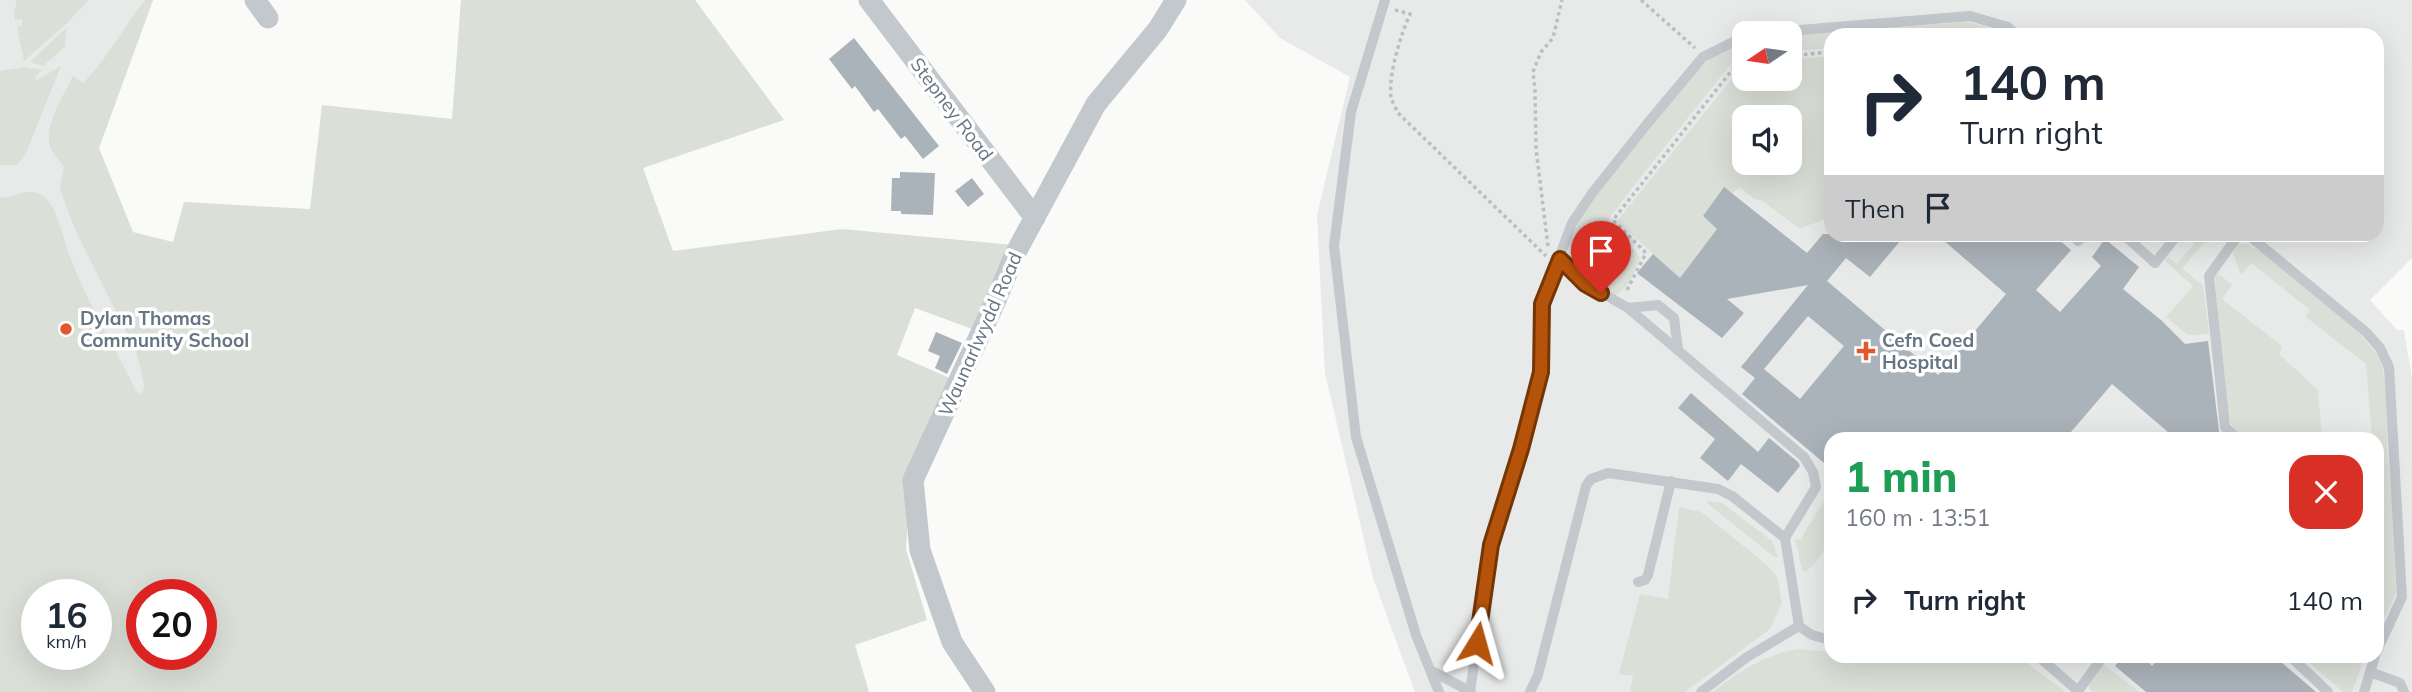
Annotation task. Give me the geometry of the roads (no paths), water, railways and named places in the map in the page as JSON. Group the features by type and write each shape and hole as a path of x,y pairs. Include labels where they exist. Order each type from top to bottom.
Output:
{"street":[{"path":"255,0 268,18"},
{"name":"Stepney Road","path":"869,0 1035,218"},
{"name":"Waunarlwydd Road","path":"985,692 952,642 920,550 913,480 1015,254 1096,104 1158,29 1176,0"}],"lane":[{"path":"1385,0 1352,112 1334,246 1356,437 1416,635 1438,692"},
{"path":"1825,28 1970,16 2009,28"},
{"path":"1802,30 1824,28"},
{"path":"1430,670 1471,692 1491,545 1521,449 1541,372 1542,304 1572,223 1593,192 1703,57 1732,42"},
{"path":"2132,242 2155,263 2172,242"},
{"path":"2230,432 2225,427 2209,276 2233,242"},
{"path":"2258,242 2366,332 2381,348 2389,367 2403,597 2384,637"},
{"path":"1560,259 1585,284 1623,306 1678,350 1804,457 1813,472 1816,488 1785,538 1799,626 1812,635 1824,638"},
{"path":"1623,306 1658,305 1674,318 1678,350"},
{"path":"1530,692 1538,676 1586,486 1591,479 1608,473 1718,489 1732,496 1785,538"},
{"path":"1638,582 1645,580 1648,575 1671,481"},
{"path":"1701,692 1747,657 1799,626"},
{"path":"2046,663 2078,691 2098,663"},
{"path":"2297,663 2328,692"},
{"path":"2364,692 2373,663"},
{"path":"2370,672 2400,683 2403,692"}],"place":[{"name":"Dylan Thomas Community School","path":"66,329"},
{"name":"Cefn Coed Hospital","path":"1866,351"}]}
